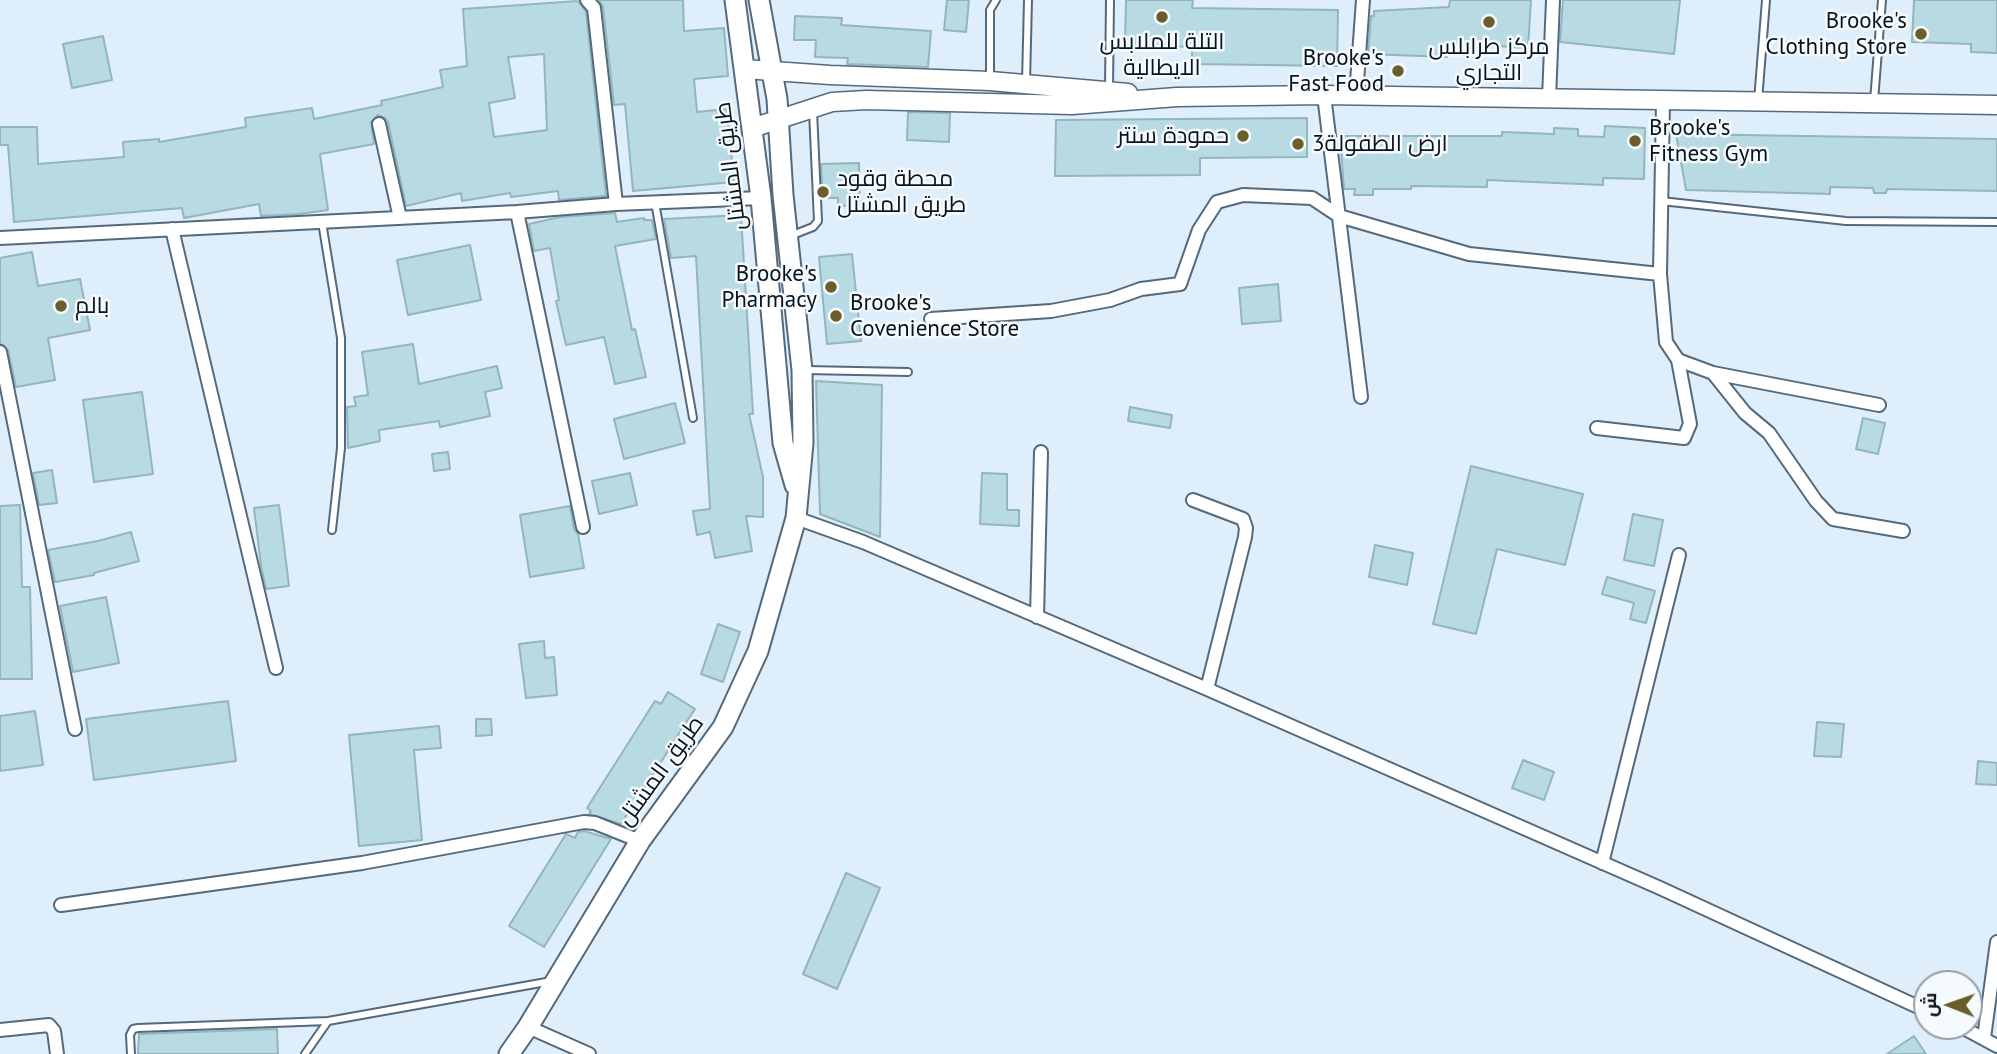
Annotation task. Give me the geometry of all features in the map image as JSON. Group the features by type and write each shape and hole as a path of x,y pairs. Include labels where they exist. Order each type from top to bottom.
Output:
{"main road":[{"name":"طريق المشتل","path":"735,0 761,198 783,443 797,493"},
{"name":"طريق المشتل","path":"509,1054 557,980 640,841 723,727 758,651 796,518 803,443 802,370 777,99 759,0"},
{"path":"744,69 990,81 1177,97"},
{"path":"752,128 832,102 866,100 1072,105 1177,97 1324,95 1997,105"}],"street":[{"path":"587,0 594,8 616,204"},
{"path":"1356,96 1363,0"},
{"path":"1549,98 1553,0"},
{"path":"1324,95 1361,397"},
{"path":"1597,428 1684,438 1690,424 1678,360 1666,342 1660,274 1663,101"},
{"path":"379,124 400,218"},
{"path":"931,319 1051,311 1110,300 1140,289 1180,284 1199,230 1217,202 1243,195 1312,198 1339,216 1469,254 1660,274"},
{"path":"0,238 761,198"},
{"path":"517,212 583,527"},
{"path":"172,229 276,668"},
{"path":"0,352 75,729"},
{"path":"1678,360 1713,373 1879,405"},
{"path":"1713,373 1745,413 1769,433 1816,500 1833,519 1903,531"},
{"path":"1037,617 1041,452"},
{"path":"1193,500 1243,519 1246,527 1207,689"},
{"path":"796,518 863,542 1207,689 1602,863 1913,1005"},
{"path":"1602,863 1679,555"},
{"path":"61,905 362,863 584,822 595,823 640,841"},
{"path":"1997,943 1984,1038 1997,1046"},
{"path":"0,1030 49,1025 54,1031 57,1054"},
{"path":"528,1027 589,1054"}],"lane":[{"path":"990,81 990,10 996,0"},
{"path":"1026,85 1028,0"},
{"path":"1109,91 1110,0"},
{"path":"1758,103 1766,0"},
{"path":"1874,103 1882,0"},
{"path":"788,237 813,227 818,221 813,108"},
{"path":"1661,201 1846,221 1997,222"},
{"path":"655,202 693,418"},
{"path":"322,222 341,338 341,448 332,530"},
{"path":"802,370 908,372"},
{"path":"131,1054 130,1035 133,1029 138,1028 328,1021 557,980"},
{"path":"305,1054 328,1021"}],"building":[{"path":"599,0 683,0 684,31 724,28 728,76 694,79 697,112 727,109 734,182 633,191 625,104 614,105 603,7"},
{"path":"947,0 969,0 966,32 944,30"},
{"path":"1126,0 1193,0 1192,8 1338,10 1337,66 1192,64 1192,47 1125,44"},
{"path":"1450,0 1531,0 1528,48 1447,43 1447,57 1368,54 1371,16 1374,16 1374,11 1449,7"},
{"path":"1563,0 1680,0 1674,54 1560,42"},
{"path":"1914,0 1997,0 1997,53 1971,52 1971,44 1912,42"},
{"path":"578,1 586,12 606,196 559,200 558,191 511,197 510,193 462,201 461,193 406,206 388,122 378,115 371,122 374,144 320,154 328,210 261,216 259,204 184,218 182,208 14,222 8,145 0,145 0,127 37,127 38,164 124,157 123,142 159,139 159,142 246,127 245,118 312,108 314,119 382,105 381,101 443,87 440,70 467,66 463,9","holes":["544,54 547,130 494,137 489,103 515,98 508,57"]},
{"path":"795,16 842,18 841,25 931,31 928,67 847,64 848,58 815,57 816,40 794,40"},
{"path":"103,36 112,80 72,88 63,44"},
{"path":"908,112 950,113 949,142 907,140"},
{"path":"1307,118 1307,157 1200,158 1200,175 1055,176 1056,120"},
{"path":"1605,126 1645,128 1644,179 1603,178 1603,185 1487,180 1487,187 1411,186 1411,189 1373,189 1373,195 1354,195 1355,189 1344,189 1340,136 1502,136 1502,132 1554,134 1554,128 1578,129 1578,136 1604,137"},
{"path":"1676,134 1997,139 1997,191 1887,189 1886,193 1874,193 1873,188 1830,187 1830,194 1686,190"},
{"path":"859,163 860,205 838,206 838,198 823,198 821,164"},
{"path":"615,213 617,222 644,218 652,220 656,239 615,246 632,330 635,329 646,377 615,384 604,337 566,345 556,301 559,300 550,248 534,251 529,224 560,217"},
{"path":"741,215 753,414 749,414 763,477 763,517 746,516 752,551 715,558 710,532 697,535 693,511 710,509 696,256 671,258 664,219"},
{"path":"470,245 481,300 408,315 397,260"},
{"path":"32,252 38,286 80,279 90,330 48,338 55,380 16,387 8,350 0,343 0,258"},
{"path":"852,254 861,341 827,344 819,257"},
{"path":"1278,284 1281,321 1242,324 1239,288"},
{"path":"413,344 419,384 497,366 502,388 485,392 490,416 440,427 439,421 379,430 380,441 348,448 347,407 356,406 354,397 368,395 362,352"},
{"path":"816,381 882,385 880,537 820,514"},
{"path":"142,392 153,474 94,482 83,400"},
{"path":"675,403 685,443 624,459 614,419"},
{"path":"1130,407 1172,415 1170,428 1128,421"},
{"path":"1863,418 1885,423 1878,454 1856,449"},
{"path":"448,452 450,469 434,471 432,454"},
{"path":"1471,466 1583,494 1565,565 1497,549 1476,634 1433,624"},
{"path":"52,470 57,503 39,505 33,473"},
{"path":"630,473 637,505 599,514 592,481"},
{"path":"982,473 1007,474 1007,510 1019,510 1019,526 980,524"},
{"path":"20,505 22,587 30,587 32,679 0,679 0,506"},
{"path":"279,505 289,586 266,589 254,508"},
{"path":"570,506 584,568 530,577 520,515"},
{"path":"1633,514 1663,520 1654,566 1624,560"},
{"path":"131,532 139,561 94,575 55,582 48,550"},
{"path":"1375,545 1413,553 1407,585 1369,577"},
{"path":"1607,577 1655,591 1646,623 1630,619 1634,603 1602,594"},
{"path":"106,597 119,663 73,672 60,606"},
{"path":"718,624 740,632 723,682 701,674"},
{"path":"544,641 545,658 554,657 557,695 526,698 519,644"},
{"path":"668,692 695,709 621,824 589,814 591,811 587,808 655,701 661,704"},
{"path":"228,701 236,761 94,780 86,719"},
{"path":"35,711 43,765 0,771 0,716"},
{"path":"476,719 491,719 492,735 476,736"},
{"path":"1817,722 1844,724 1841,757 1814,756"},
{"path":"439,726 441,748 414,750 422,840 359,846 349,735"},
{"path":"1523,760 1554,772 1544,800 1512,788"},
{"path":"1978,761 1997,763 1997,785 1976,784"},
{"path":"584,831 611,839 544,947 509,926 566,834 575,838 578,832"},
{"path":"846,873 880,888 837,989 803,974"},
{"path":"277,1029 278,1054 138,1054 139,1034"},
{"path":"1913,1037 1926,1054 1887,1054"}],"place":[{"name":"التلة للملابس الايطالية","path":"1162,17"},
{"name":"مركز طرابلس التجاري","path":"1489,22"},
{"name":"Brooke's Clothing Store","path":"1921,34"},
{"name":"Brooke's Fast Food","path":"1398,71"},
{"name":"حمودة سنتر","path":"1243,136"},
{"name":"Brooke's Fitness Gym","path":"1635,141"},
{"name":"ارض الطفولة3","path":"1298,144"},
{"name":"محطة وقود طريق المشتل","path":"823,192"},
{"name":"Brooke's Pharmacy","path":"831,287"},
{"name":"بالم","path":"61,306"},
{"name":"Brooke's Covenience Store","path":"836,316"}]}
